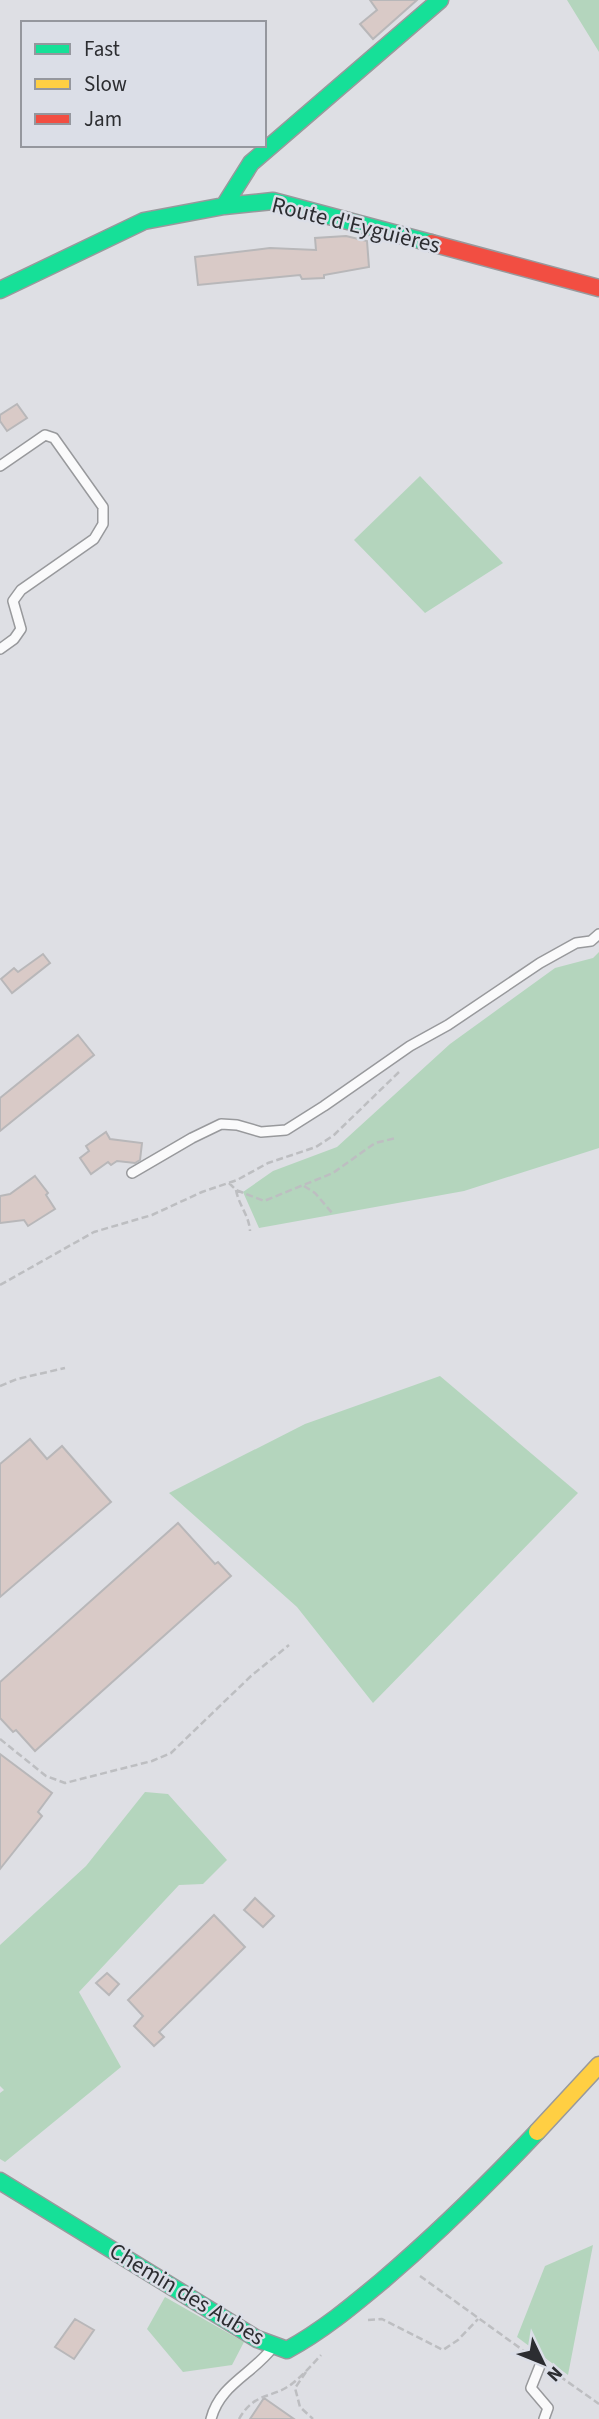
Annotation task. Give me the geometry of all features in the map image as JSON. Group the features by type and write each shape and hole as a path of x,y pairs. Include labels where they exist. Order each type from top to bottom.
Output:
{"street":[{"path":"224,206 251,163 440,0"},
{"name":"Route d'Eyguières","path":"0,290 144,221 224,206 273,201 599,288"},
{"name":"Chemin des Aubes","path":"0,2181 257,2339 287,2350 314,2337 404,2263 526,2145 599,2065"}],"lane":[{"path":"0,466 45,435 54,438 103,507 103,524 93,539 21,590 13,601 21,629 0,649"},
{"path":"132,1173 221,1124 237,1125 261,1132 286,1130 540,963 576,943 591,941 599,934"},
{"path":"211,2419 215,2405 223,2393 264,2359 274,2345"},
{"path":"541,2363 531,2388 548,2408 544,2419"}],"path":[{"path":"0,1286 94,1232 152,1215 229,1183 268,1163 316,1147 334,1135 406,1064"},
{"path":"229,1183 236,1189 264,1201 333,1173 375,1143 396,1138"},
{"path":"304,1186 315,1193 333,1214"},
{"path":"236,1189 239,1203 250,1221 250,1231"},
{"path":"0,1386 17,1379 65,1368"},
{"path":"0,1739 46,1776 65,1783 152,1761 171,1753 251,1676 289,1646"},
{"path":"404,2263 599,2404"},
{"path":"365,2320 382,2319 443,2350 458,2340 478,2319"},
{"path":"239,2419 245,2408 262,2395 291,2385 325,2351"},
{"path":"310,2367 295,2388 300,2407 313,2419"}],"green space":[{"path":"567,0 599,0 599,52"},
{"path":"420,476 503,563 425,613 354,540"},
{"path":"599,952 599,1148 464,1191 259,1228 243,1192 273,1171 337,1147 450,1044 555,968 593,958"},
{"path":"440,1376 578,1493 373,1703 297,1607 169,1493 305,1424"},
{"path":"145,1792 168,1794 227,1860 203,1884 179,1885 79,1992 121,2067 5,2162 0,2159 0,2093 4,2090 0,2086 0,1945 86,1866"},
{"path":"593,2245 568,2375 517,2337 545,2266"},
{"path":"165,2297 244,2342 232,2365 183,2372 147,2329"}],"building":[{"path":"370,0 417,0 373,39 360,24 377,10"},
{"path":"346,236 367,241 369,267 324,275 324,278 302,279 300,275 198,285 195,257 270,248 316,250 315,238"},
{"path":"17,404 27,418 7,431 0,421 0,415"},
{"path":"43,954 50,963 12,993 1,979 14,968 18,972"},
{"path":"78,1035 94,1055 0,1131 0,1098"},
{"path":"106,1132 110,1139 142,1143 140,1160 135,1163 117,1161 111,1165 108,1162 91,1174 80,1158 89,1151 86,1146"},
{"path":"35,1176 48,1193 46,1195 55,1209 28,1226 24,1220 0,1223 0,1196 10,1194"},
{"path":"30,1439 47,1459 62,1446 111,1502 0,1597 0,1464"},
{"path":"178,1523 215,1564 218,1562 231,1576 35,1751 16,1730 13,1732 0,1718 0,1682"},
{"path":"0,1754 52,1793 38,1812 42,1816 0,1869"},
{"path":"255,1898 274,1916 263,1927 244,1910"},
{"path":"214,1915 245,1947 159,2032 164,2037 154,2046 134,2026 143,2016 128,2000"},
{"path":"107,1973 119,1984 109,1995 96,1983"},
{"path":"75,2319 94,2330 74,2359 55,2347"},
{"path":"264,2398 294,2419 250,2419"}],"traffic: fast":[{"path":"224,206 251,163 440,0"},
{"path":"0,290 144,221 224,206 273,201 431,243"},
{"path":"0,2181 257,2339 287,2350 336,2318 402,2263 462,2208 537,2132"}],"traffic: slow":[{"path":"537,2132 599,2065"}],"traffic: jam":[{"path":"431,243 599,288"}]}
